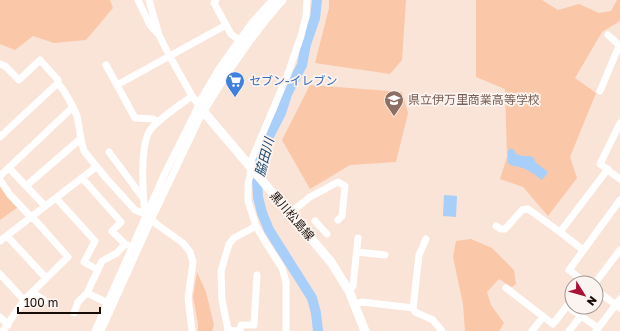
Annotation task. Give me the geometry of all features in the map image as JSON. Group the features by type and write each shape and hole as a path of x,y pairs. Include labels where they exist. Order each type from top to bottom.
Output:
{"main road":[{"path":"201,108 220,69 240,41 274,0"},
{"path":"201,108 231,65 282,0"},
{"name":"黒川松島線","path":"201,108 331,262 349,291 365,331"}],"street":[{"path":"138,0 150,25 160,35"},
{"path":"95,331 110,304 147,217 201,108 192,96 169,56 160,35 149,0"},
{"path":"286,331 285,275 256,226 248,201 248,184 252,159 287,76 301,36 306,16 307,0"},
{"path":"214,1 231,34 240,41"},
{"path":"117,85 226,25"},
{"path":"600,91 620,46 608,35"},
{"path":"0,64 5,66 19,80 40,60 58,80 58,83 74,107 84,151 96,167 135,210 147,217 183,244 190,252 193,262 188,298 192,331"},
{"path":"106,65 135,118 153,119 158,122"},
{"path":"0,137 58,83"},
{"path":"147,217 144,198 143,150 146,138 150,130 158,122 192,96"},
{"path":"0,176 74,107"},
{"path":"620,123 600,164 620,179"},
{"path":"26,186 81,139"},
{"path":"109,152 144,198"},
{"path":"0,241 96,167"},
{"path":"9,168 45,206"},
{"path":"560,232 608,169"},
{"path":"82,178 122,222 112,231 125,244 135,248"},
{"path":"0,180 10,195 68,257 24,300 6,329"},
{"path":"290,213 310,197 338,182 345,186 342,216 338,220"},
{"path":"56,198 95,241 84,262 98,270"},
{"path":"576,275 569,270 620,200"},
{"path":"496,226 501,229 505,229 522,210 528,209 584,250"},
{"path":"315,221 327,234"},
{"path":"256,226 234,238 229,244 221,271 222,300 228,330 240,331 241,325 254,325 257,275"},
{"path":"312,239 321,228"},
{"path":"7,236 46,278"},
{"path":"349,291 353,286 358,238"},
{"path":"426,239 419,256 413,308 415,312 433,320 442,331"},
{"path":"74,313 78,302 87,293 102,261 116,253 125,244"},
{"path":"601,275 620,250"},
{"path":"357,252 385,255"},
{"path":"0,274 24,300"},
{"path":"506,288 554,324 567,306 597,330 619,304 604,295"},
{"path":"32,292 45,301"},
{"path":"87,293 110,304"},
{"path":"355,304 362,302 413,308"},
{"path":"101,331 110,304"},
{"path":"532,331 543,316"},
{"path":"569,331 581,316"},
{"path":"0,317 6,329"}],"shaded area":[{"path":"0,0 110,0 113,8 86,40 54,43 33,36 15,50 0,44"},
{"path":"329,0 406,0 402,60 390,74 315,63 329,8"},
{"path":"476,0 542,0 558,10 579,4 599,13 611,11 617,0 620,0 620,21 602,32 575,78 596,93 570,157 577,178 548,216 523,187 500,179 507,157 505,89 476,77"},
{"path":"310,85 402,92 408,113 396,162 350,165 310,189 282,140"},
{"path":"0,184 18,207 0,220"},
{"path":"471,239 492,248 514,270 516,284 512,287 499,279 487,292 491,305 504,323 499,331 465,331 463,304 453,257 456,241"},
{"path":"197,272 206,292 214,325 212,331 198,331 193,297"}],"water":[{"path":"511,148 516,154 534,158 536,163 547,171 547,174 542,180 526,169 508,163 508,151"},
{"path":"444,195 457,196 456,217 443,216"}],"waterway":[{"name":"脇田川","path":"317,0 315,18 306,44 302,65 287,94 281,113 266,142 260,160 257,179 258,197 262,213 269,230 312,298 316,313 318,331"}],"place":[{"name":"セブン-イレブン","path":"235,98"},
{"name":"県立伊万里商業高等学校","path":"394,117"}]}
